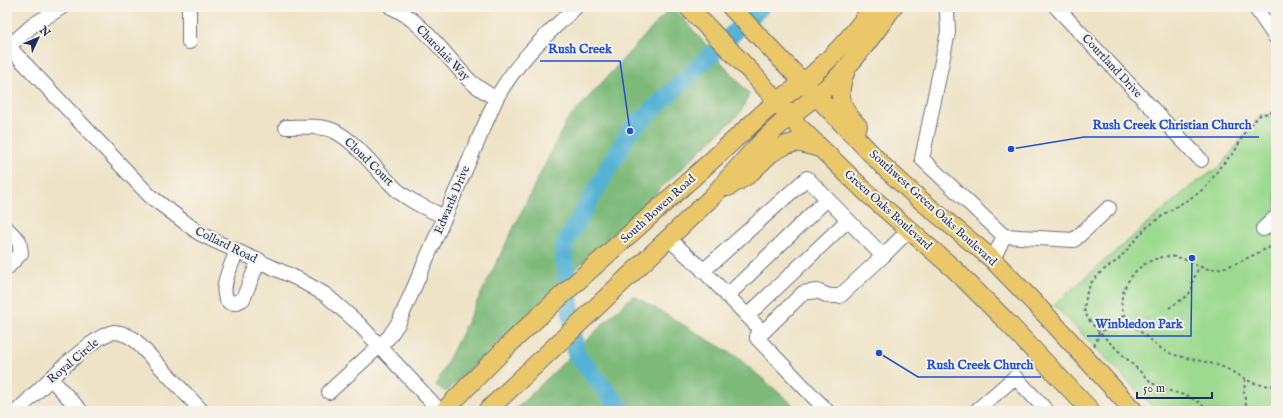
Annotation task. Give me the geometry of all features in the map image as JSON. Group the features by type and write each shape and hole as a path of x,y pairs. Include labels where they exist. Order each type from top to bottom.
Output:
{"main road":[{"name":"Green Oaks Boulevard","path":"688,7 753,74 790,117 820,148 868,194 954,269 1005,320 1091,411"},
{"name":"Southwest Green Oaks Boulevard","path":"730,7 885,168 917,197 992,259 1046,315 1134,411"},
{"name":"South Bowen Road","path":"444,411 520,334 630,233 768,109 810,76 850,37 872,7"},
{"path":"487,411 713,196 739,166 781,123 825,90 867,44 894,7"},
{"path":"848,65 841,82 841,96 844,108 852,120 886,156 917,197"},
{"path":"713,196 748,175 771,153 786,145 797,142 820,148"},
{"path":"649,217 669,239"}],"street":[{"path":"8,46 33,25 62,7"},
{"path":"189,7 189,42"},
{"name":"Charolais Way","path":"390,7 404,14 422,30 471,81 496,99"},
{"name":"Edwards Drive","path":"329,392 389,337 403,315 496,99 512,73 527,55 576,7"},
{"path":"945,7 947,11 948,32 922,159 1004,236 1074,240 1109,208"},
{"name":"Courtland Drive","path":"1056,7 1201,160"},
{"path":"1254,7 1276,38"},
{"name":"Collard Road","path":"8,46 150,196 199,233 298,278 326,295 349,314 440,411"},
{"name":"Cloud Court","path":"286,127 325,129 339,134 351,142 405,196 423,207 445,216"},
{"path":"703,271 807,178 883,256"},
{"path":"727,296 827,199"},
{"path":"1263,229 1276,217"},
{"path":"747,316 848,220"},
{"path":"7,229 19,241 21,253 7,268"},
{"path":"757,338 803,293 817,291 829,296 840,296 909,230"},
{"path":"992,259 1004,236"},
{"path":"669,239 758,327 757,338 827,411"},
{"path":"237,251 223,288 228,302 236,303 243,299 259,260"},
{"name":"Royal Circle","path":"17,411 89,345 107,334 115,332 134,339 202,411"},
{"path":"976,411 1014,377 1046,411"},
{"path":"51,379 81,411"}],"path":[{"path":"1208,411 1200,402 1188,396 1166,390 1152,383 1100,332 1088,319 1084,309 1087,292 1091,283 1102,272 1118,260 1146,228 1208,185 1235,151 1247,128 1260,115 1276,111"},
{"path":"1276,245 1233,264 1211,269 1199,267 1182,258 1169,256 1154,259 1141,266 1129,280 1123,292 1122,302 1125,314 1137,328 1152,342 1167,352 1208,361 1251,383 1267,386 1276,385"},
{"path":"1169,308 1187,296 1192,290 1192,283 1199,267"},
{"path":"1093,347 1100,332 1111,328 1125,314"},
{"path":"1244,379 1244,393 1247,411"}],"green space":[{"path":"671,7 673,7 749,94 740,113 446,392 436,385 566,122"},
{"path":"1260,115 1276,115 1276,411 1157,411 1054,305 1191,186 1220,167"},
{"path":"633,295 737,357 800,411 514,411"}],"waterway":[{"path":"623,411 576,354 563,247 630,131 761,7"}],"place":[{"name":"Rush Creek","path":"630,131"},
{"name":"Rush Creek Christian Church","path":"1011,149"},
{"name":"Winbledon Park","path":"1192,258"},
{"name":"Rush Creek Church","path":"879,353"}]}
